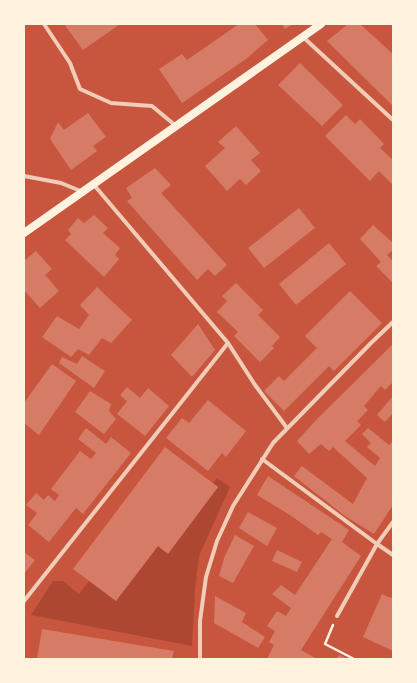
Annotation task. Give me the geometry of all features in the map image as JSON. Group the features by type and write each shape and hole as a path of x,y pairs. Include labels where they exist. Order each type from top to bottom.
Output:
{"main road":[{"path":"24,234 321,24"}],"street":[{"path":"44,24 70,63 80,89 111,103 152,106 176,127"},
{"path":"303,37 393,120"},
{"path":"24,176 61,183 83,192"},
{"path":"94,185 228,344 255,385 287,428"},
{"path":"200,659 200,621 206,577 217,541 233,506 273,443 393,322"},
{"path":"24,601 228,344"},
{"path":"262,459 393,555"},
{"path":"336,616 377,544 393,522"}],"path":[{"path":"336,616 324,644 354,659"}],"shaded area":[{"path":"217,478 230,487 199,556 195,589 192,646 31,615 53,581 63,581 79,594 89,581 116,601 158,546 168,553 218,487 213,483"}],"building":[{"path":"64,24 120,24 83,50"},
{"path":"239,24 255,24 268,40 246,59 182,103 159,69 182,54 187,60"},
{"path":"282,24 293,24 285,29"},
{"path":"348,24 360,24 393,54 393,106 327,41"},
{"path":"300,63 343,105 322,126 278,85"},
{"path":"88,113 106,137 93,146 97,151 71,170 50,139 58,122 64,130"},
{"path":"346,115 355,124 360,119 384,144 380,148 392,159 393,158 393,185 379,171 370,181 325,136"},
{"path":"236,126 260,153 251,160 261,171 246,185 240,179 227,191 205,166 225,148 218,142"},
{"path":"155,168 171,185 161,193 227,265 215,276 208,269 197,280 127,201 132,198 126,188"},
{"path":"299,208 315,228 264,268 248,248"},
{"path":"94,215 108,228 103,233 120,248 115,255 119,259 104,277 65,240 71,234 68,230 78,218 84,223"},
{"path":"373,225 393,243 393,250 387,255 393,261 393,283 376,266 381,262 360,239"},
{"path":"329,243 346,264 296,305 279,284"},
{"path":"36,251 52,269 45,275 59,291 40,308 24,290 24,261"},
{"path":"236,283 263,310 258,315 280,337 272,346 274,348 260,362 234,336 238,332 217,312 227,301 222,296"},
{"path":"97,287 132,320 111,343 102,338 89,355 78,349 71,357 42,337 57,316 79,329 89,315 80,305"},
{"path":"350,291 382,323 334,371 329,366 284,411 264,391 279,376 284,381 317,348 305,336"},
{"path":"198,324 215,350 192,377 171,355"},
{"path":"393,344 393,382 385,390 381,386 364,406 368,410 357,421 361,425 345,441 375,466 380,458 367,447 371,443 362,434 368,428 389,445 393,441 393,505 374,534 345,516 294,476 302,466 353,504 367,478 333,447 329,451 321,444 309,454 297,441 317,419"},
{"path":"82,356 105,371 94,388 59,363 62,357 77,364"},
{"path":"52,364 76,381 39,435 24,423 24,403"},
{"path":"127,387 140,398 148,388 169,406 145,436 117,414 127,401 120,395"},
{"path":"90,391 111,404 109,411 116,419 104,434 75,412"},
{"path":"393,396 393,413 385,422 377,415"},
{"path":"208,400 246,431 226,457 222,453 208,471 166,438 182,418 189,423"},
{"path":"86,428 106,444 111,437 131,453 83,514 76,508 49,542 28,525 37,513 26,505 36,493 44,500 48,495 55,501 59,495 51,489 80,451 91,459 96,453 78,439"},
{"path":"165,447 218,487 168,554 158,546 116,601 73,569"},
{"path":"268,476 349,530 342,542 361,556 301,650 317,659 267,659 274,645 269,642 275,631 267,626 277,611 286,616 291,608 272,594 281,585 295,595 332,539 321,532 318,535 290,515 257,495"},
{"path":"248,512 277,528 267,546 239,528"},
{"path":"235,535 254,546 233,583 219,576 224,558"},
{"path":"277,550 302,562 297,572 272,561"},
{"path":"24,552 35,560 24,574"},
{"path":"382,594 391,598 393,595 393,651 363,637"},
{"path":"215,596 246,613 242,622 265,637 258,648 214,623"},
{"path":"42,629 174,651 172,659 37,659"},
{"path":"339,655 348,659 336,659"}]}
